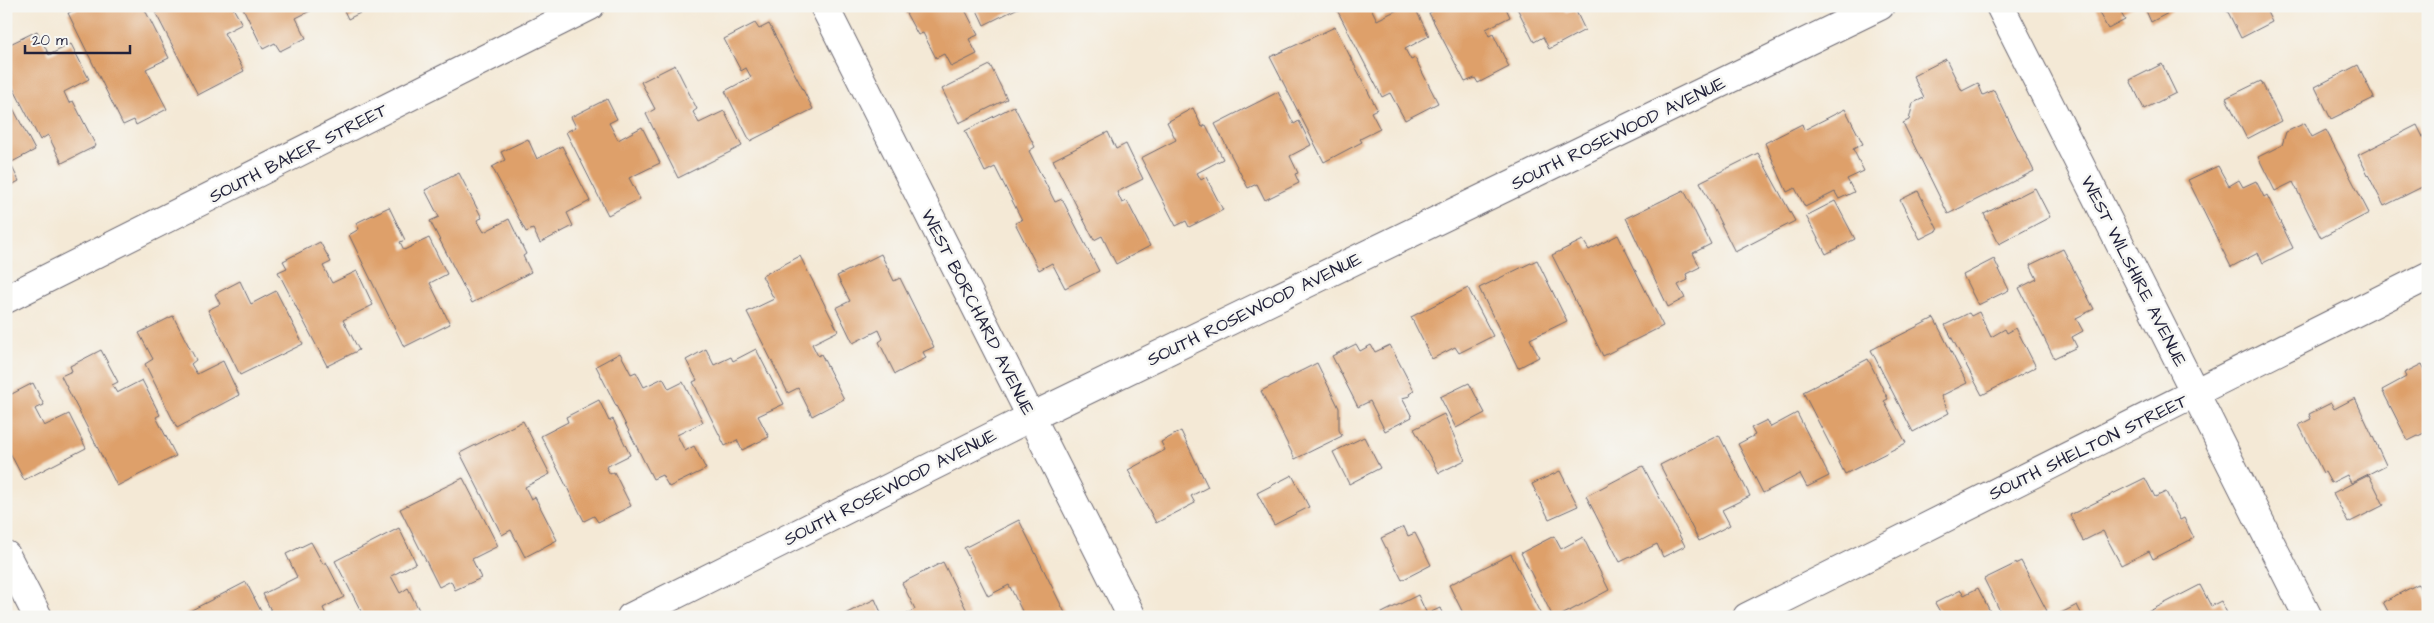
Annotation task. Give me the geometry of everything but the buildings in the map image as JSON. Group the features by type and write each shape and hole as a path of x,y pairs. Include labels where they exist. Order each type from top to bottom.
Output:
{"street":[{"name":"SOUTH BAKER STREET","path":"6,299 590,6"},
{"name":"WEST BORCHARD AVENUE","path":"824,6 1132,617"},
{"name":"SOUTH ROSEWOOD AVENUE","path":"631,617 1032,417 1880,6"},
{"name":"WEST WILSHIRE AVENUE","path":"2000,6 2308,617"},
{"name":"SOUTH SHELTON STREET","path":"1746,617 2196,394 2428,276"},
{"path":"6,555 38,617"}]}
